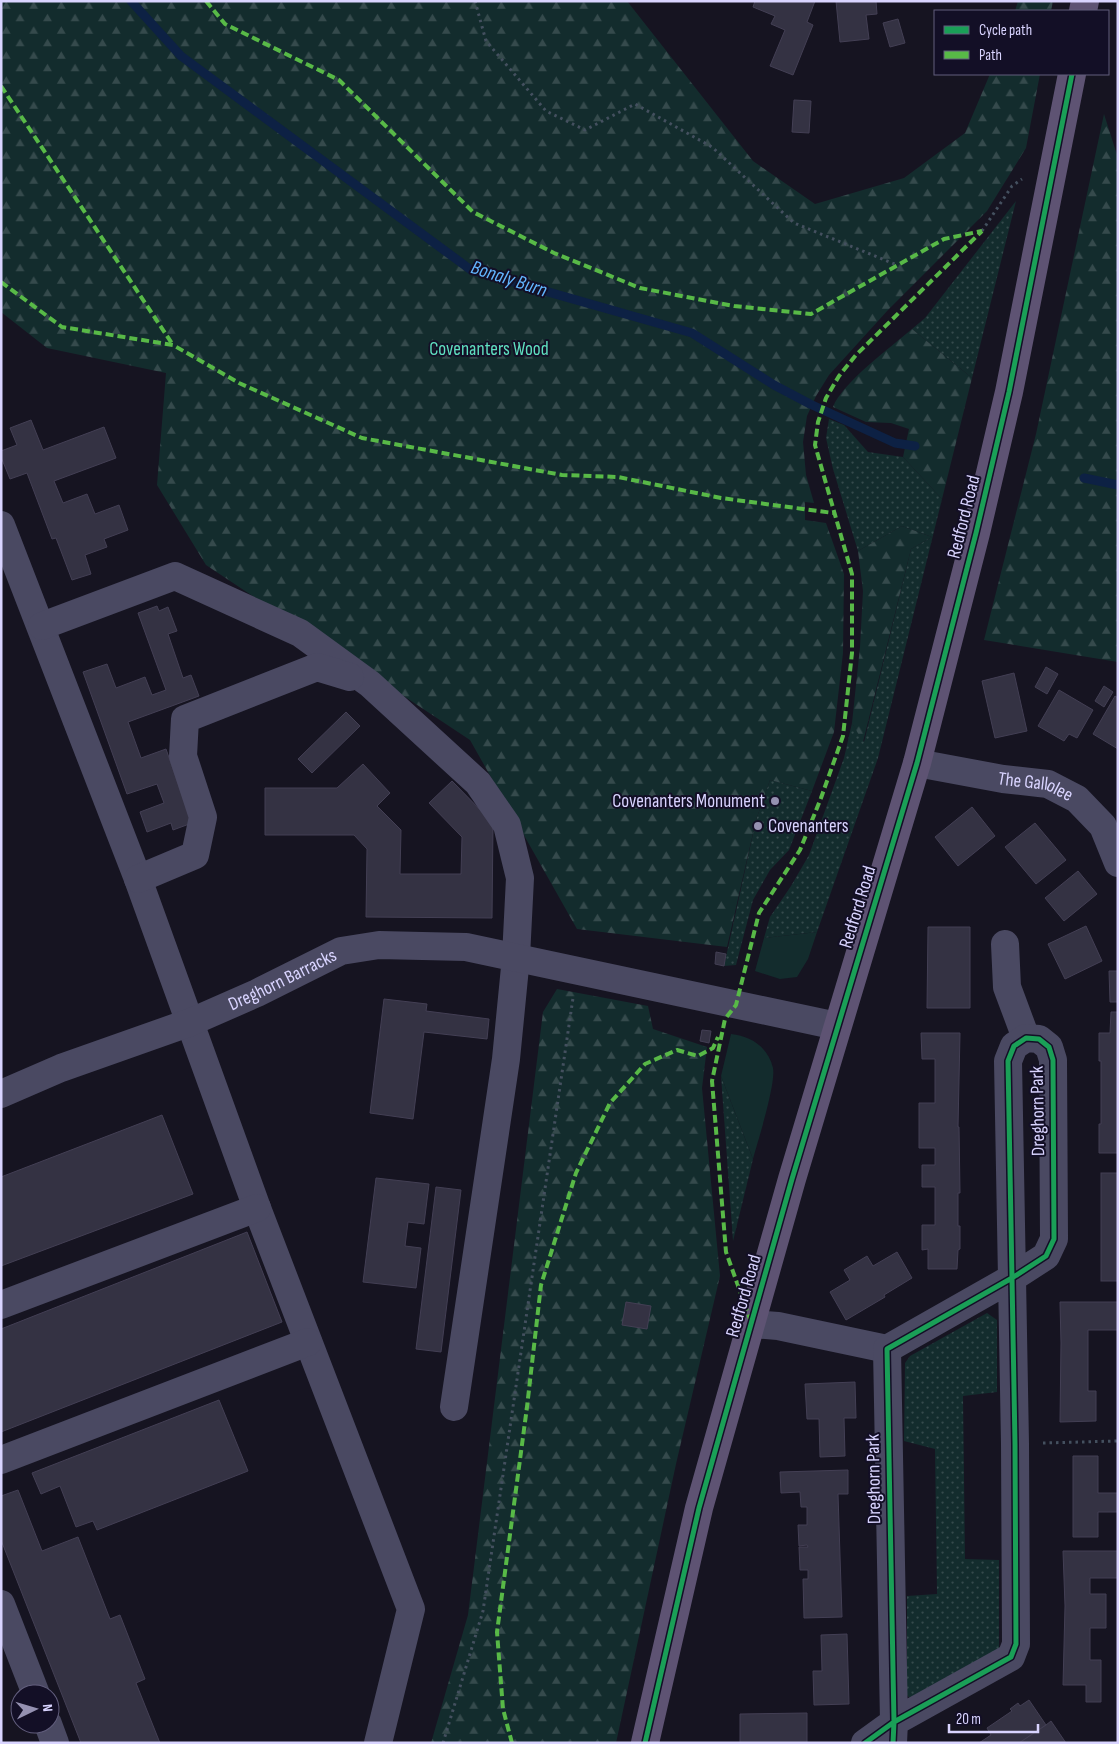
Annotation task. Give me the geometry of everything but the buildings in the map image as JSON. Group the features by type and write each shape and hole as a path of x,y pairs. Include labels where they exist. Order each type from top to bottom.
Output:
{"main road":[{"name":"Redford Road","path":"645,1743 699,1508 792,1179 917,763 976,533 1009,392 1072,75"}],"street":[{"path":"1,525 42,626 138,879 257,1208 411,1609 378,1743"},
{"path":"42,626 176,576 300,632 370,684 478,783 508,825 520,878 516,957 506,1059 454,1407"},
{"path":"138,879 195,855 204,817 183,756 186,719 317,667 370,684"},
{"name":"The Gallolee","path":"917,763 1003,779 1048,784 1077,799 1103,826 1118,863"},
{"path":"1005,944 1008,987 1026,1038"},
{"name":"Dreghorn Barracks","path":"1,1094 61,1068 191,1022 257,993 341,951 379,945 466,947 837,1026"},
{"name":"Dreghorn Park","path":"865,1743 894,1732 1011,1656 1016,1644 1015,1444 1012,1278 1008,1060 1014,1046 1026,1038 1039,1039 1049,1047 1053,1060 1054,1239 1046,1256 1012,1278 887,1348 894,1732"},
{"path":"1,1306 257,1208"},
{"path":"752,1324 778,1326 887,1348"},
{"path":"1,1460 308,1342"},
{"path":"1,1604 32,1684"}],"path":[{"path":"475,1 486,41 546,111 585,130 635,104 712,147 794,223 897,265"},
{"path":"982,231 1012,186 1056,157"},
{"path":"443,1743 483,1611 577,970"},
{"path":"1015,1444 1118,1441"}],"green space":[{"name":"Covenanters Wood","path":"1,1 627,1 753,161 815,204 904,178 965,133 990,75 1040,75 1026,148 987,211 888,310 829,375 816,396 807,416 803,442 806,475 814,503 805,502 805,520 826,523 844,574 843,653 834,732 812,791 770,780 756,820 727,947 577,929 470,740 206,565 157,485 166,373 47,348 1,312"},
{"path":"1018,1 1053,1 1051,10 1015,10"},
{"path":"1104,114 1118,158 1118,662 984,640 1036,434"},
{"path":"1016,201 972,378 912,329 925,318"},
{"path":"912,329 972,378 942,499 903,457 909,429 891,423 866,422 833,407 838,397 856,377"},
{"path":"829,419 844,425 868,452 903,457 942,499 878,758 817,932 764,938 770,917 809,855 844,758 852,723 864,742 911,549 932,537 902,526 858,551 833,469 826,438"},
{"path":"902,526 932,537 911,549 863,742 852,723 860,647 863,591 858,551"},
{"path":"770,780 812,791 789,850 770,870 753,900 736,965 724,966 756,820"},
{"path":"817,932 808,959 797,977 780,979 755,971 764,938"},
{"path":"557,989 648,1006 653,1029 707,1047 702,1088 720,1276 676,1464 616,1743 431,1743 468,1615 543,1012"},
{"path":"731,1034 745,1037 758,1044 767,1054 773,1068 772,1086 753,1159 721,1076"},
{"path":"721,1076 753,1159 733,1241"},
{"path":"987,1313 997,1320 997,1392 963,1396 965,1559 999,1560 999,1651 914,1703 907,1695 907,1596 937,1594 935,1449 904,1441 905,1363 910,1356"}],"waterway":[{"name":"Bonaly Burn","path":"131,1 181,56 471,270 692,333 774,385 810,404 895,443 915,446"},
{"path":"1084,478 1118,485"}],"marked path":[{"path":"206,1 225,24 339,80 473,212 554,253 640,288 734,306 811,314 944,239 982,231"},
{"path":"1,86 173,345"},
{"path":"751,1322 726,1252 712,1081 725,1019 736,1005 759,913 800,850 843,736 852,653 852,574 815,445 818,422 826,398 839,376 856,355 982,231"},
{"path":"1,282 62,327 173,345 239,383 362,438 562,475 618,477 721,498 833,513"},
{"path":"512,1743 503,1709 497,1632 541,1285 576,1173 610,1103 645,1064 677,1050 698,1056 713,1048 718,1037"}],"cycle path":[{"path":"645,1743 699,1508 792,1179 917,763 976,533 1009,392 1072,75"},
{"path":"865,1743 894,1722 887,1349 1012,1278 1008,1061 1014,1046 1026,1038 1039,1039 1049,1047 1053,1060 1054,1239 1046,1256 1012,1278 1016,1644 1011,1657 894,1722 893,1743"}],"place":[{"name":"Covenanters Monument","path":"775,801"},
{"name":"Covenanters","path":"758,826"}]}
